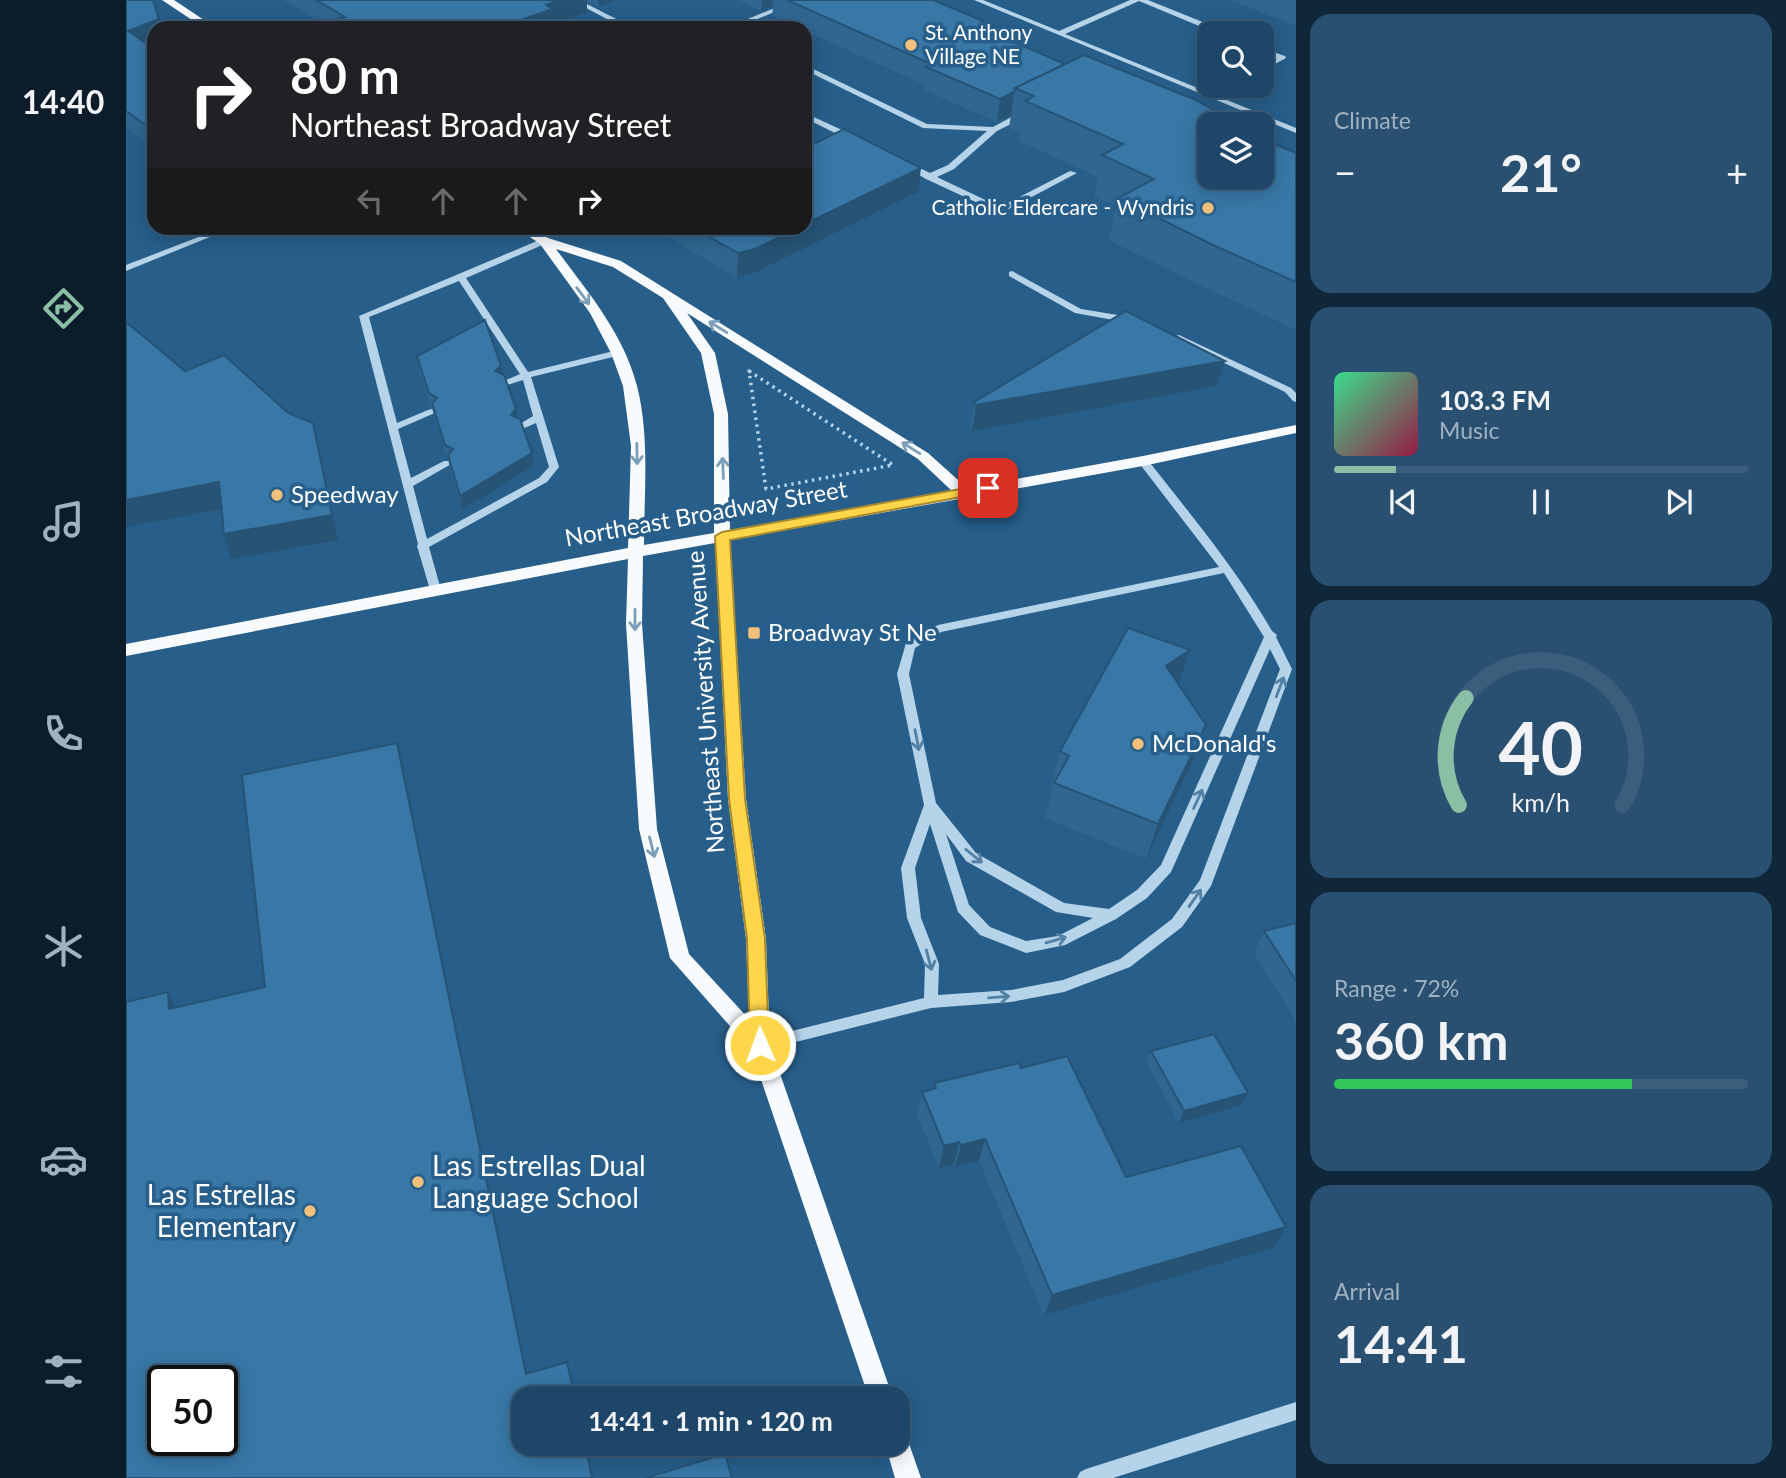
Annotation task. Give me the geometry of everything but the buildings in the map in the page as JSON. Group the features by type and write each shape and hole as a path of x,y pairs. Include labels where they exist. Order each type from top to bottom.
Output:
{"main road":[{"path":"167,0 200,21"},
{"name":"Northeast University Avenue","path":"534,235 544,241 617,264 667,295 708,353 721,414 722,536 737,799 756,939 760,1045 877,1386"},
{"name":"Northeast University Avenue","path":"544,241 596,313 618,353 630,386 638,446 634,624 648,829 680,958 760,1045"},
{"path":"667,295 923,456 962,492"},
{"name":"Northeast Broadway Street","path":"126,650 722,536 1143,461 1296,429"},
{"path":"901,1456 908,1478"}],"street":[{"path":"574,0 616,21"},
{"path":"748,21 800,0"},
{"path":"977,0 1197,90"},
{"path":"1060,33 1136,0"},
{"path":"1142,0 1197,23"},
{"path":"1274,55 1282,58 1274,62"},
{"path":"1118,66 1128,62"},
{"path":"812,70 926,126 994,129"},
{"path":"1216,98 1296,131"},
{"path":"929,177 951,167 994,129 1029,111"},
{"path":"812,118 862,143"},
{"path":"896,160 1000,210 1073,173"},
{"path":"126,268 210,235"},
{"path":"435,590 365,316 544,241"},
{"path":"1012,274 1077,311 1136,321"},
{"path":"422,545 542,480 554,467 526,375 461,277"},
{"path":"1171,334 1288,390 1296,399"},
{"path":"504,383 526,375 618,353"},
{"path":"393,428 432,412"},
{"path":"760,1045 931,1002 1011,996 1064,986 1125,963 1177,923 1206,882 1286,669 1271,635 1226,569 1143,461"},
{"path":"407,485 448,463"},
{"path":"1226,569 938,629 910,646 903,674 930,805 963,908 985,931 1026,947 1060,941 1111,915 1142,894 1166,868 1271,635"},
{"path":"930,805 971,857 1061,908 1111,915"},
{"path":"930,805 908,868 914,918 932,964 931,1002"},
{"path":"1086,1478 1296,1411"}],"lane":[{"path":"520,427 539,417"}],"path":[{"path":"749,371 816,415 893,465 766,489 749,371"}],"place":[{"name":"St. Anthony Village NE","path":"911,45"},
{"name":"Catholic Eldercare - Wyndris","path":"1208,208"},
{"name":"Speedway","path":"277,495"},
{"name":"Broadway St Ne","path":"754,633"},
{"name":"McDonald's","path":"1138,744"},
{"name":"Las Estrellas Dual Language School","path":"418,1182"},
{"name":"Las Estrellas Elementary","path":"310,1211"}],"route":[{"path":"760,1045 756,939 737,799 722,536 988,488"}]}
